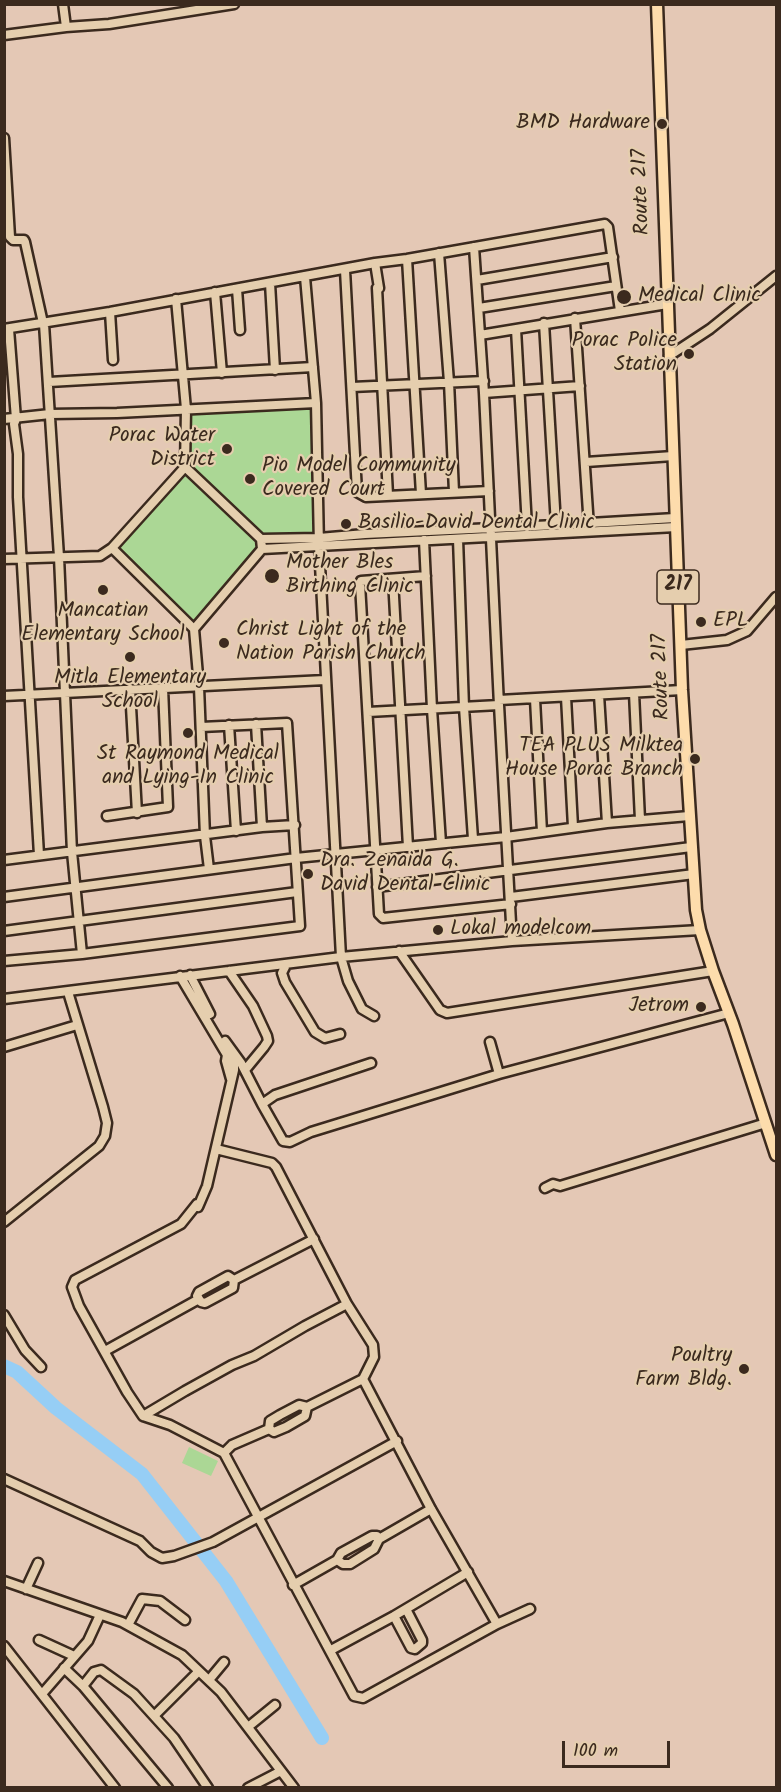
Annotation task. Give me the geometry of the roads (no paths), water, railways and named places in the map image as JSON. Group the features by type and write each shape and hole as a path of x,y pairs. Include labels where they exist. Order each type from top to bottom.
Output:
{"main road":[{"name":"Route 217","path":"657,4 682,690 696,910 712,970 777,1155"}],"street":[{"path":"63,4 66,27"},
{"path":"4,35 109,24 234,4"},
{"path":"4,138 10,237 13,240 22,239 25,242 43,324 49,382 74,887 82,954"},
{"path":"39,855 28,695 18,454 14,424 16,418 7,329 606,224 620,311"},
{"path":"474,247 484,381 513,941"},
{"path":"439,253 449,382 454,492"},
{"path":"477,280 613,257"},
{"path":"407,259 422,494"},
{"path":"375,263 379,288 377,288 388,495"},
{"path":"345,270 356,490 364,496 489,490"},
{"path":"669,356 710,328 777,276"},
{"path":"305,277 316,403 325,680 341,957 348,981 362,1009 374,1016"},
{"path":"270,283 275,370"},
{"path":"479,308 616,286"},
{"path":"237,288 240,330"},
{"path":"215,292 222,373"},
{"path":"4,559 100,556 112,548 185,467 186,409 176,299"},
{"path":"480,334 668,304"},
{"path":"110,312 112,360"},
{"path":"575,318 589,528"},
{"path":"544,323 556,525"},
{"path":"516,329 527,527"},
{"path":"49,382 313,368"},
{"path":"352,387 484,381"},
{"path":"484,393 580,386"},
{"path":"4,419 51,414 316,403"},
{"path":"586,462 673,456"},
{"path":"185,467 261,544 458,539 527,527 556,525 589,528"},
{"path":"319,542 365,534 491,533 676,523"},
{"path":"458,539 464,707 473,839"},
{"path":"424,540 441,843"},
{"path":"194,629 261,544"},
{"path":"112,548 194,629 199,687 205,836 209,869"},
{"path":"426,576 360,582 379,914 384,918 694,874"},
{"path":"393,579 408,847"},
{"path":"681,645 728,640 747,631 777,597"},
{"path":"4,696 325,680"},
{"path":"107,816 166,809 168,806 163,688"},
{"path":"130,689 137,813"},
{"path":"368,712 464,707 599,694 682,690"},
{"path":"634,693 640,820"},
{"path":"599,694 607,823"},
{"path":"566,697 573,827"},
{"path":"535,699 542,832"},
{"path":"4,961 82,954 300,926 288,725 286,723 201,727"},
{"path":"256,724 262,827"},
{"path":"229,725 236,831"},
{"path":"4,897 335,853 506,837 607,823 689,816"},
{"path":"4,860 262,827 295,825"},
{"path":"377,887 691,847"},
{"path":"4,931 297,892"},
{"path":"4,999 399,951 513,941 700,930"},
{"path":"399,951 440,1010 447,1013 712,970"},
{"path":"286,965 282,974 285,982 315,1032 325,1038 340,1034"},
{"path":"230,970 253,1006 268,1041 245,1070"},
{"path":"190,975 226,1044 245,1070 283,1141 290,1142 306,1134 499,1074 729,1013"},
{"path":"180,976 228,1055 226,1061 231,1079 207,1186 198,1207 197,1204 181,1224 75,1281 72,1287 73,1293 126,1392 143,1416 170,1425 224,1453 354,1696 363,1698 497,1624 530,1609"},
{"path":"4,1222 99,1146 105,1136 107,1123 103,1107 68,992"},
{"path":"4,1047 77,1025"},
{"path":"490,1042 499,1074"},
{"path":"262,1104 275,1095 371,1063"},
{"path":"545,1188 553,1184 560,1186 766,1123"},
{"path":"216,1149 272,1163 276,1167 347,1304 373,1345 374,1357 363,1379 307,1407 299,1406 279,1415 270,1421 269,1429"},
{"path":"105,1351 199,1299 198,1293 213,1284 228,1276 234,1280 314,1239"},
{"path":"143,1416 204,1380 254,1356 347,1304"},
{"path":"4,1315 25,1350 41,1367"},
{"path":"363,1379 432,1509 497,1624"},
{"path":"269,1429 274,1432 299,1420 305,1416 307,1407"},
{"path":"224,1453 232,1446 269,1429"},
{"path":"4,1479 140,1541 151,1552 162,1558 203,1546 259,1519 397,1441"},
{"path":"337,1560 343,1564 350,1564 374,1549 379,1539 432,1509"},
{"path":"293,1585 337,1560 341,1552 372,1536 377,1536 379,1539"},
{"path":"26,1589 38,1563"},
{"path":"331,1650 468,1572"},
{"path":"4,1581 128,1625 182,1655 221,1692 294,1788"},
{"path":"128,1625 138,1602 142,1599 160,1601 185,1620"},
{"path":"394,1616 411,1648 415,1649 422,1643 422,1640 406,1609"},
{"path":"42,1694 88,1641 100,1615"},
{"path":"39,1640 74,1656"},
{"path":"4,1646 115,1788"},
{"path":"209,1680 224,1662"},
{"path":"64,1668 83,1686 168,1788"},
{"path":"83,1686 94,1672 101,1670 134,1694 174,1738 208,1788"},
{"path":"155,1715 199,1671"},
{"path":"248,1727 275,1705"},
{"path":"248,1788 281,1771"}],"waterway":[{"path":"4,1366 17,1372 56,1408 142,1474 226,1581 322,1738"}],"place":[{"name":"BMD Hardware","path":"662,124"},
{"name":"Medical Clinic","path":"624,297"},
{"name":"Porac Police Station","path":"689,354"},
{"name":"Porac Water District","path":"227,449"},
{"name":"Pio Model Community Covered Court","path":"250,479"},
{"name":"Basilio-David Dental Clinic","path":"346,524"},
{"name":"Mother Bles Birthing Clinic","path":"272,576"},
{"name":"Mancatian Elementary School","path":"103,590"},
{"name":"EPL","path":"701,622"},
{"name":"Christ Light of the Nation Parish Church","path":"224,643"},
{"name":"Mitla Elementary School","path":"130,657"},
{"name":"St Raymond Medical and Lying-In Clinic","path":"188,733"},
{"name":"TEA PLUS Milktea House Porac Branch","path":"695,759"},
{"name":"Dra. Zenaida G. David Dental Clinic","path":"308,874"},
{"name":"Lokal modelcom","path":"438,930"},
{"name":"Jetrom","path":"701,1007"},
{"name":"Poultry Farm Bldg.","path":"744,1369"}]}
